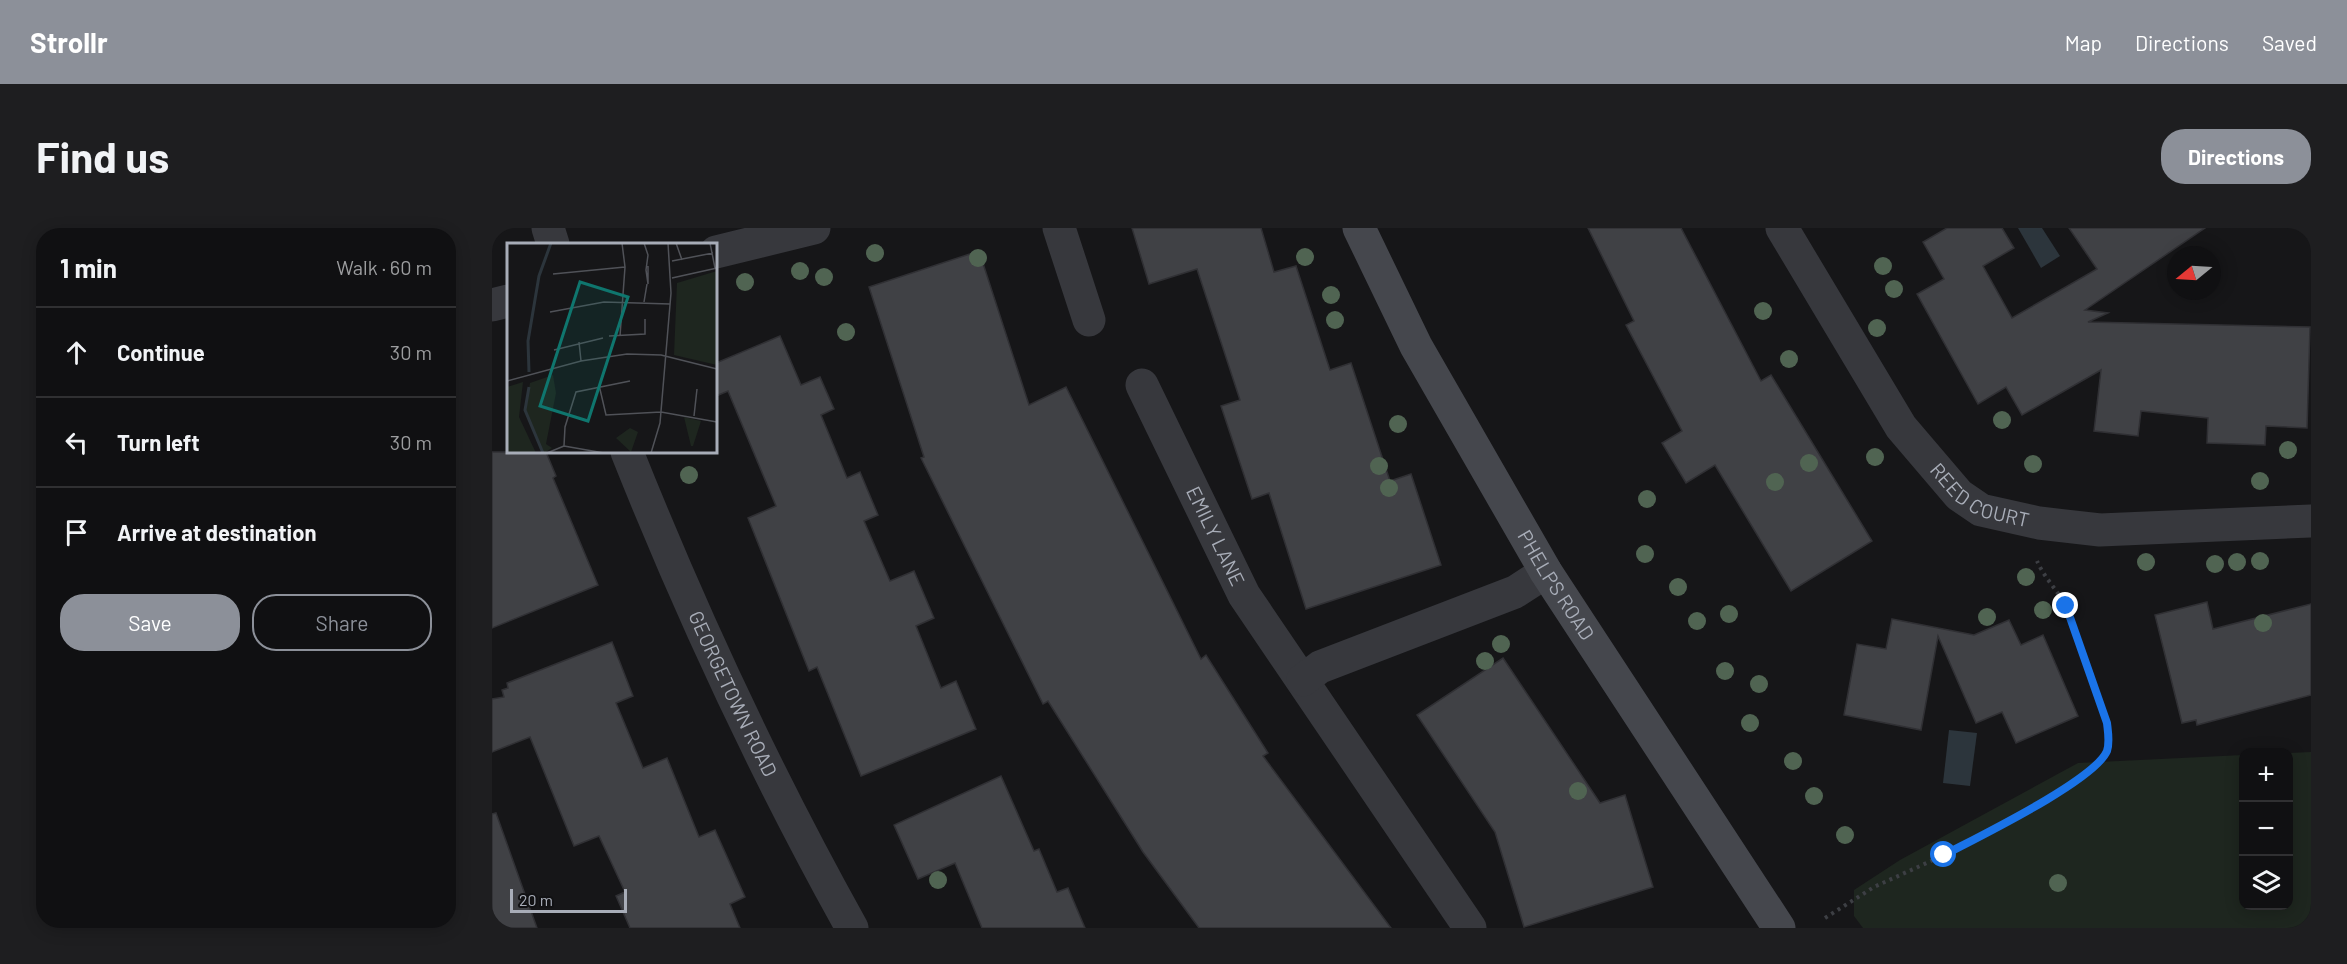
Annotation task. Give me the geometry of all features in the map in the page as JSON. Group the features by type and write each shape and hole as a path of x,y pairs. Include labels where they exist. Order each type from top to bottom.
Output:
{"street":[{"path":"548,228 553,243"},
{"path":"717,252 814,228"},
{"path":"1059,228 1089,320"},
{"name":"PHELPS ROAD","path":"1359,228 1416,346 1546,572 1779,928"},
{"name":"REED COURT","path":"1790,231 1901,427 1959,495 1981,510 2039,523 2100,530 2311,521"},
{"path":"492,305 507,302"},
{"name":"EMILY LANE","path":"1142,385 1244,595 1470,928"},
{"name":"GEORGETOWN ROAD","path":"627,453 660,534 757,749 852,928"},
{"path":"1303,680 1320,667 1515,592 1546,572"}],"path":[{"path":"1825,918 1874,888 2023,814 2085,774 2106,752 2109,743 2107,723 2066,606 2037,561"}],"shaded area":[{"path":"2018,228 2042,228 2060,256 2041,268"},
{"path":"1949,730 1977,733 1970,786 1943,783"},
{"path":"2311,752 2311,928 1863,928 1854,916 1854,890 1900,860 2078,763 2239,755 2239,910 2293,910 2293,753"}],"building":[{"path":"1132,228 1261,228 1274,272 1296,266 1330,370 1351,363 1390,481 1411,474 1441,565 1306,609 1269,493 1252,499 1221,406 1240,400 1197,269 1149,284"},
{"path":"1588,228 1681,228 1761,381 1771,375 1872,541 1791,591 1715,465 1686,483 1662,443 1682,431 1626,325 1634,321"},
{"path":"1947,228 2002,228 2014,248 1983,266 2012,318 2097,269 2069,228 2205,228 2179,246 2167,246 2167,254 2085,310 2108,313 2088,322 2310,327 2307,428 2266,426 2265,445 2207,443 2208,418 2141,411 2138,436 2094,431 2101,370 2022,415 2006,387 1978,404 1917,294 1944,279 1923,242"},
{"path":"979,251 1029,405 1066,387 1201,659 1206,655 1268,753 1263,756 1391,928 1199,928 1143,852 1048,701 1043,704 921,458 924,457 869,287"},
{"path":"780,336 801,385 820,377 834,409 821,415 847,478 860,472 878,515 864,521 890,581 914,571 934,618 916,626 941,688 956,681 976,729 861,776 817,667 809,671 748,518 776,506 728,391 717,396 717,363"},
{"path":"492,452 546,453 556,476 553,478 598,585 492,628"},
{"path":"2207,602 2213,629 2311,604 2311,695 2197,725 2196,720 2182,723 2155,615"},
{"path":"1892,619 1974,635 2009,620 2021,645 2043,635 2078,716 2016,743 2002,712 1976,723 1938,636 1921,730 1844,715 1857,644 1886,649"},
{"path":"612,642 633,696 616,703 643,768 667,758 699,837 715,830 745,897 730,904 740,928 630,928 616,896 625,892 599,836 574,846 530,737 492,752 492,699 504,697 502,690 508,688 507,683"},
{"path":"1503,658 1600,803 1625,795 1653,887 1524,927 1495,832 1417,715"},
{"path":"1001,776 1034,851 1039,849 1057,892 1068,888 1085,928 982,928 955,863 918,879 894,825"},
{"path":"496,813 537,928 492,928 492,814"}],"route":[{"path":"1944,855 2023,814 2085,774 2106,752 2109,743 2107,723 2066,606"}]}
